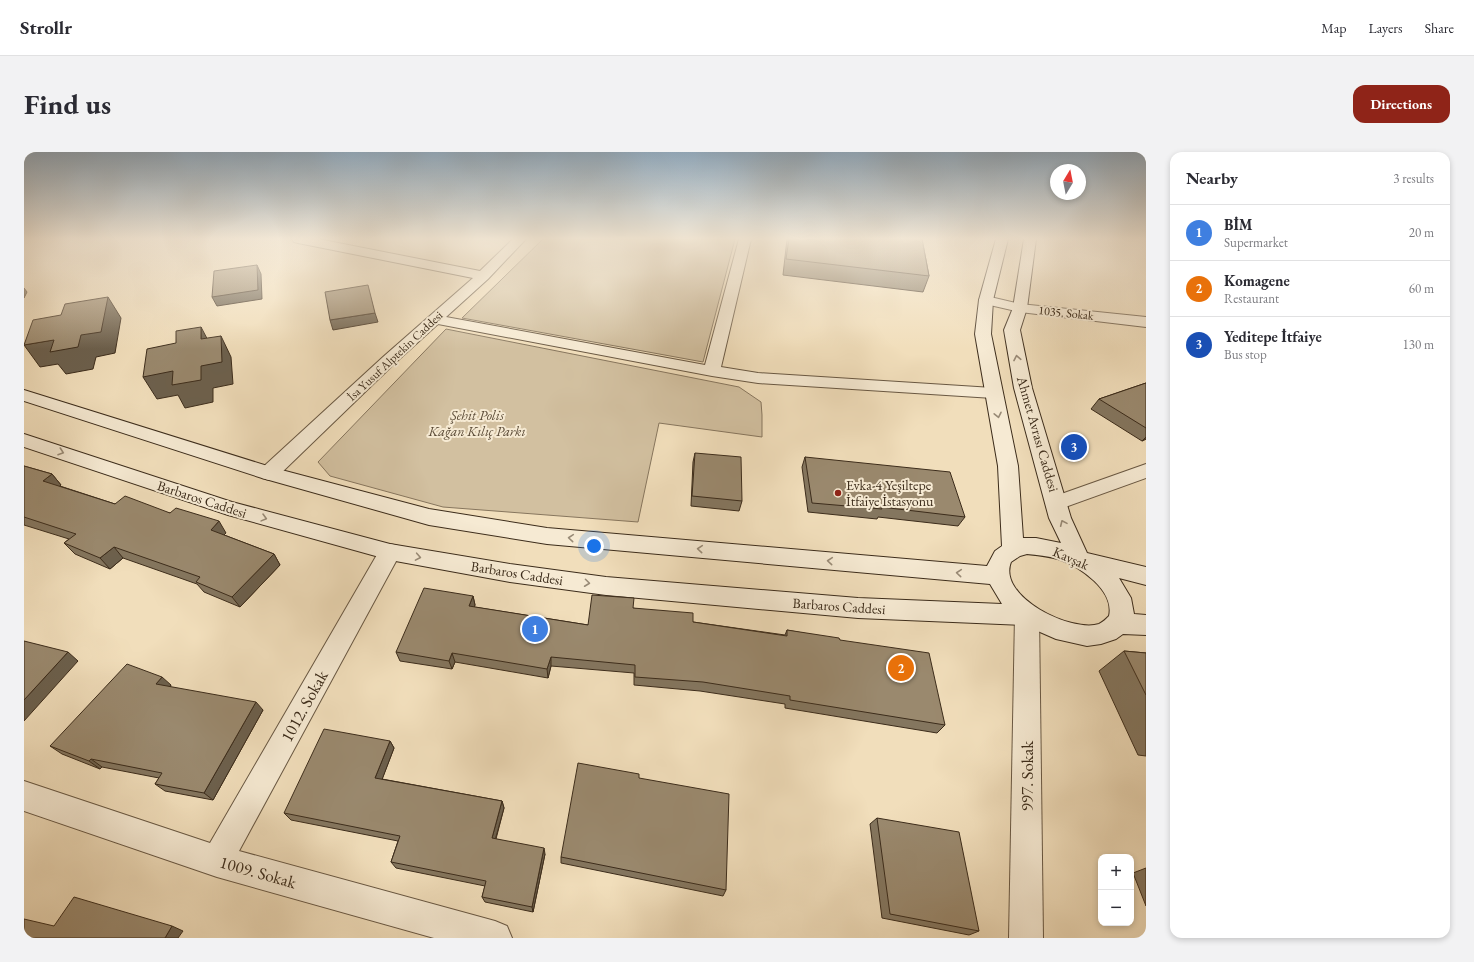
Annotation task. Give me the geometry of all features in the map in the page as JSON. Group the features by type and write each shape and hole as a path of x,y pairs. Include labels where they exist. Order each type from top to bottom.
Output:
{"main road":[{"name":"İsa Yusuf Alptekin Caddesi","path":"269,473 434,319 483,276"},
{"path":"712,371 736,276"},
{"path":"992,276 986,300 983,334 1008,466 1013,549 1003,556 998,565 998,576 1003,589 1013,602 1027,614 1048,626 1070,633 1091,635 1108,632 1119,623 1146,625"},
{"name":"Ahmet Avrası Caddesi","path":"1025,276 1020,308 1012,330 1023,388 1057,503 1060,518 1079,559"},
{"name":"1035. Sokak","path":"986,300 1020,308 1146,322"},
{"path":"434,319 712,371 758,378 994,393"},
{"path":"24,395 269,473 429,517 548,536 998,576"},
{"name":"Barbaros Caddesi","path":"24,440 228,508 390,552 510,573 606,586 858,608 1027,614"},
{"path":"1057,503 1146,471"},
{"name":"Kavşak","path":"1013,549 1027,546 1043,547 1061,551 1079,559 1097,570 1110,583 1119,597 1122,611 1119,623"},
{"name":"1012. Sokak","path":"218,861 390,552"},
{"path":"1079,559 1146,576"},
{"name":"997. Sokak","path":"1026,938 1027,614"},
{"name":"1009. Sokak","path":"24,796 218,861 458,933 495,938"}],"green space":[{"path":"505,276 725,276 703,362 462,318"},
{"name":"Şehit Polis Kağan Kılıç Parkı","path":"446,329 739,387 761,402 762,437 659,423 638,522 443,507 330,476 318,462"}],"building":[{"path":"214,276 257,276 258,290 212,297"},
{"path":"368,285 375,313 330,320 325,292"},
{"path":"108,297 101,332 81,335 78,347 50,352 54,340 24,345 33,320 61,315 65,304"},
{"path":"201,327 201,339 221,336 222,362 201,366 201,380 172,385 173,371 143,377 147,349 176,343 176,331"},
{"path":"1146,383 1146,428 1099,399"},
{"path":"695,453 741,457 742,501 692,496"},
{"path":"805,457 950,472 965,517 881,507 882,509 812,503"},
{"path":"24,466 52,474 43,481 115,504 125,496 170,513 176,508 219,521 211,530 274,554 232,597 196,582 200,577 114,547 100,558 64,543 76,534 24,517"},
{"path":"424,588 473,596 469,606 588,625 592,595 634,598 633,608 693,613 693,622 787,636 787,630 839,638 840,640 929,653 945,725 790,700 790,696 703,682 635,677 635,665 551,657 547,669 452,653 449,661 396,652"},
{"path":"24,641 68,652 24,700"},
{"path":"1124,651 1146,653 1146,695"},
{"path":"127,664 162,677 156,684 256,702 204,793 155,784 162,773 91,759 89,761 50,746"},
{"path":"324,729 390,741 375,778 502,801 492,838 544,848 532,907 482,897 486,881 391,862 400,836 284,813"},
{"path":"578,763 639,774 639,778 729,794 726,890 561,857"},
{"path":"877,818 959,832 979,931 890,914"},
{"path":"74,897 172,926 165,938 24,938 24,919 54,926"}],"place":[{"name":"Yeditepe İtfaiye","path":"1074,447"},
{"name":"Evka-4 Yeşiltepe İtfaiye İstasyonu","path":"838,493"},
{"name":"BİM","path":"535,629"},
{"name":"Komagene","path":"901,668"}]}
